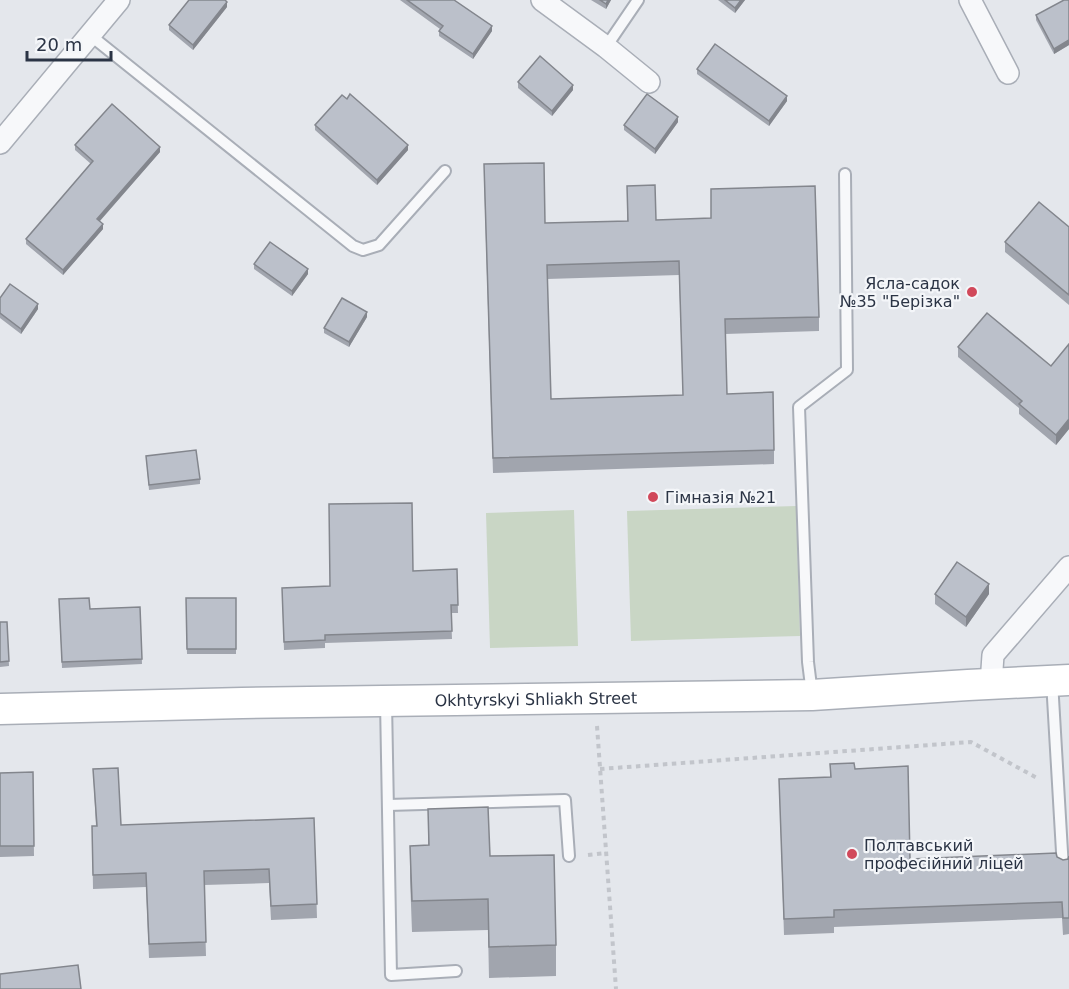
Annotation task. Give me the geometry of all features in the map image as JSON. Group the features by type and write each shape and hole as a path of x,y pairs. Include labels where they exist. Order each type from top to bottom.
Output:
{"main road":[{"name":"Okhtyrskyi Shliakh Street","path":"0,709 242,702 812,695 1061,681"}],"street":[{"path":"0,142 119,0"},
{"path":"542,0 649,82"},
{"path":"970,0 1008,73"},
{"path":"991,684 993,655 1069,567"}],"lane":[{"path":"606,47 638,0"},
{"path":"90,35 353,246 363,250 379,245 444,171"},
{"path":"812,695 808,662 799,407 847,370 845,174"},
{"path":"1061,681 1058,789 1063,869"},
{"path":"386,702 391,975 456,971"},
{"path":"388,805 564,800 569,856"}],"path":[{"path":"596,723 616,989"},
{"path":"600,769 971,742 1058,789"}],"green space":[{"path":"796,506 800,636 631,641 627,511"},
{"path":"574,510 578,646 490,648 486,513"}],"building":[{"path":"189,0 225,0 227,2 193,45 169,25"},
{"path":"407,0 454,0 492,26 473,54 439,31 443,26"},
{"path":"725,0 741,0 735,8"},
{"path":"1064,0 1069,0 1069,40 1054,49 1036,15"},
{"path":"715,44 787,96 769,121 697,69"},
{"path":"540,56 573,85 552,111 518,82"},
{"path":"350,94 408,145 377,180 315,125 342,95 347,99"},
{"path":"647,94 678,117 655,149 624,125"},
{"path":"112,104 160,147 97,219 103,224 63,270 26,239 93,161 75,145"},
{"path":"544,163 545,223 628,221 627,186 655,185 656,220 711,218 711,189 815,186 819,317 725,319 727,394 773,392 774,450 493,458 484,164","holes":["679,261 683,395 551,399 547,265"]},
{"path":"1039,202 1069,227 1069,295 1005,242"},
{"path":"270,242 308,269 292,291 254,264"},
{"path":"10,284 38,304 21,329 0,313 0,298"},
{"path":"342,298 367,312 349,342 324,328"},
{"path":"987,313 1051,366 1069,344 1069,419 1056,435 1019,404 1022,401 958,347"},
{"path":"196,450 200,479 149,485 146,456"},
{"path":"412,503 413,571 457,569 458,605 451,605 452,631 325,635 325,640 284,642 282,588 330,586 329,504"},
{"path":"957,562 989,584 966,617 935,594"},
{"path":"89,598 90,609 140,607 142,659 62,662 59,599"},
{"path":"186,598 236,598 236,649 187,649"},
{"path":"0,622 7,622 9,661 0,662"},
{"name":"Полтавський професійний ліцей","path":"854,763 855,769 908,766 910,859 1056,853 1057,857 1063,860 1068,859 1069,856 1069,918 1063,918 1062,902 834,910 834,917 784,919 779,779 831,777 830,764"},
{"path":"118,768 121,825 314,818 317,904 271,906 269,869 204,871 206,942 149,944 146,873 93,875 92,826 97,826 93,769"},
{"path":"33,772 34,846 0,846 0,773"},
{"path":"488,807 490,856 554,855 556,945 489,947 488,899 412,901 410,846 429,845 428,809"},
{"path":"78,965 81,989 0,989 0,974"}],"place":[{"name":"Ясла-садок №35 \"Берізка\"","path":"972,292"},
{"name":"Гімназія №21","path":"653,497"},
{"name":"Полтавський професійний ліцей","path":"852,854"}]}
